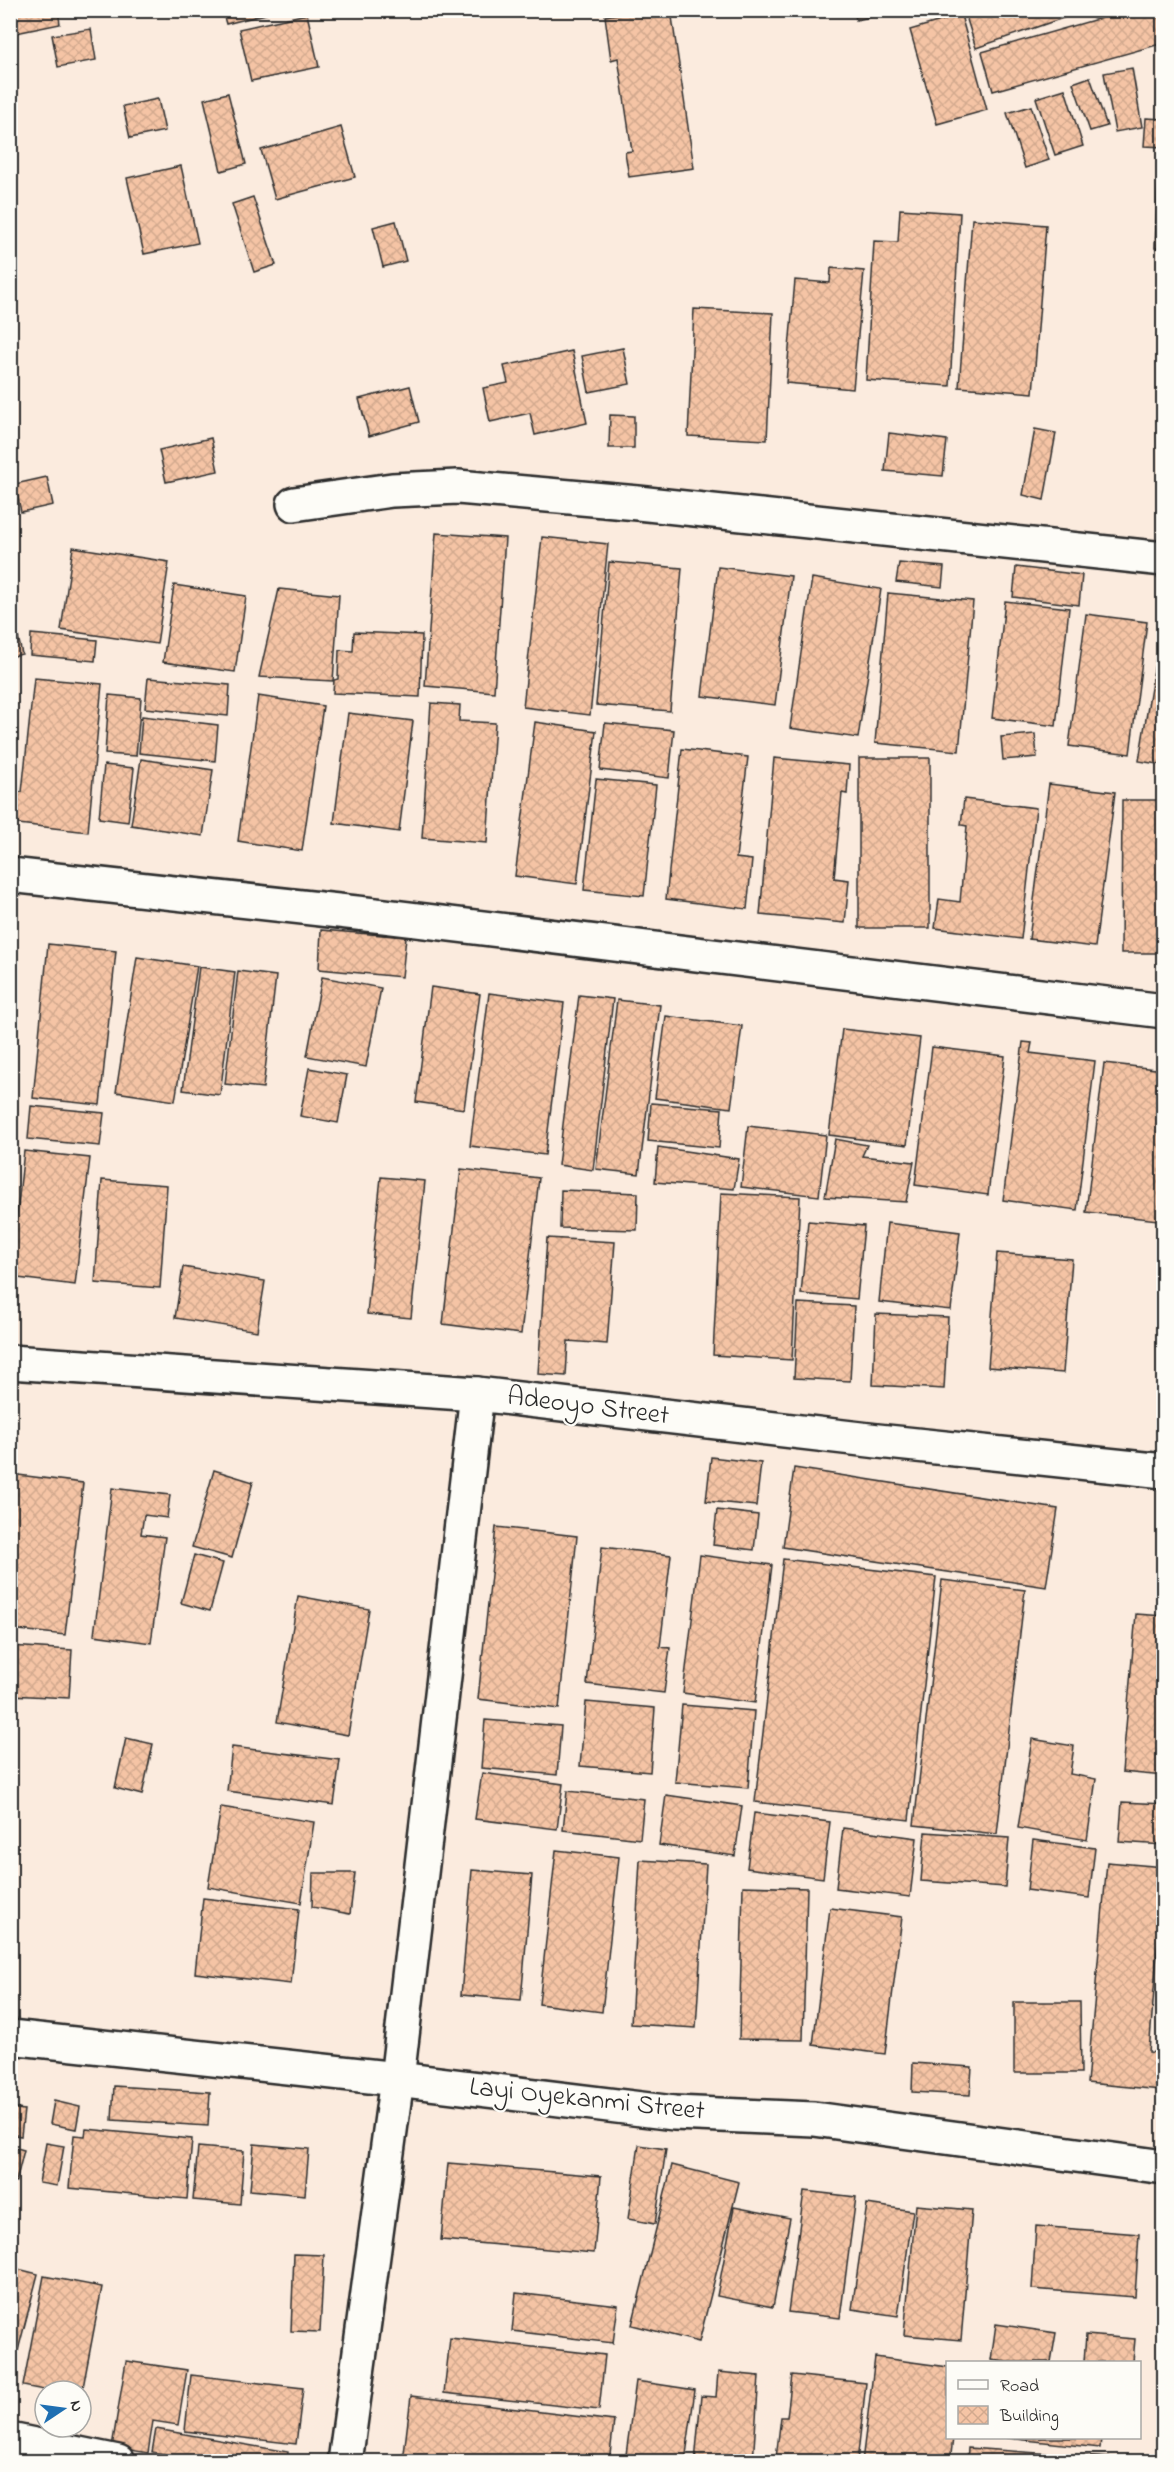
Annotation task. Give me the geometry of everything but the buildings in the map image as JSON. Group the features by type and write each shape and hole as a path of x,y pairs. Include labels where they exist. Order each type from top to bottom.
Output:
{"street":[{"path":"294,504 392,490 458,487 638,503 1164,559"},
{"path":"10,876 396,918 1164,1011"},
{"name":"Adeoyo Street","path":"10,1362 477,1394 878,1441 1164,1471"},
{"path":"345,2462 397,2079 477,1394"},
{"name":"Layi Oyekanmi Street","path":"10,2037 397,2079 674,2113 814,2118 1164,2167"},
{"path":"10,2440 118,2462"}]}
